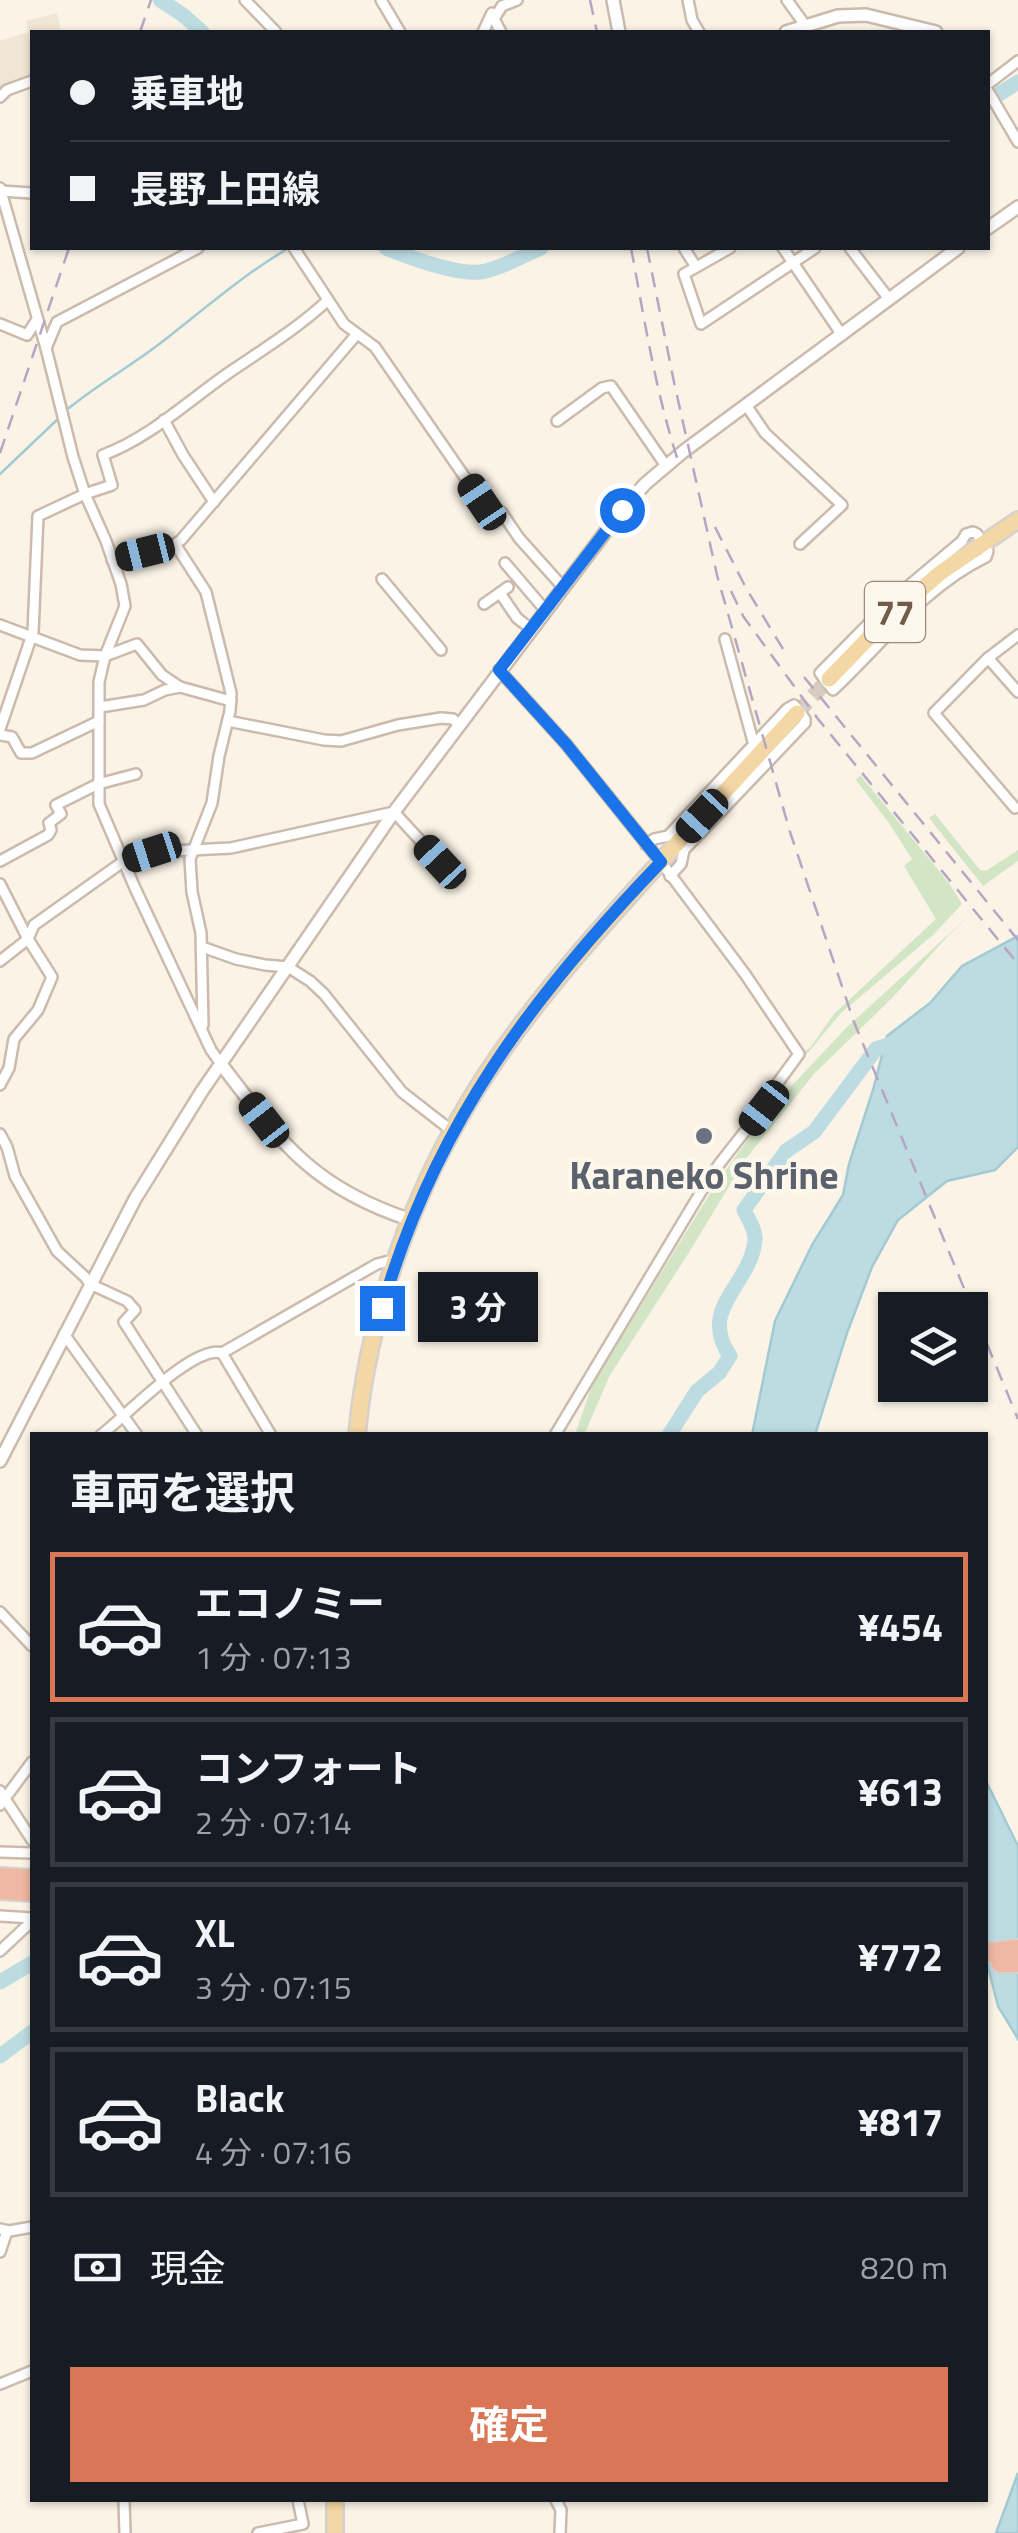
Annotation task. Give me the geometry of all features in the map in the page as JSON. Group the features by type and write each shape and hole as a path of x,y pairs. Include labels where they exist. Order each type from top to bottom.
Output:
{"highway":[{"path":"0,1877 30,1879"},
{"path":"0,1890 30,1892"},
{"path":"1002,1961 1018,1949"}],"main road":[{"name":"77","path":"829,679 940,573 1018,520"},
{"path":"358,1432 373,1344 396,1262 452,1131 493,1064 582,949 666,869 797,713"},
{"path":"334,2533 335,2502"}],"street":[{"path":"246,0 259,7 275,30"},
{"path":"381,0 399,30"},
{"path":"484,30 489,15 517,0"},
{"path":"614,0 619,30"},
{"path":"688,0 695,30"},
{"path":"786,0 805,25"},
{"path":"864,0 866,14"},
{"path":"791,30 838,16 866,14 914,30"},
{"path":"990,85 1018,60"},
{"path":"0,97 6,90 30,82"},
{"path":"990,91 1018,142"},
{"path":"990,116 1000,110"},
{"path":"30,193 1,190 72,456 121,584 124,606 99,682 98,784 103,816 221,1064 278,1138 314,1172 353,1196 411,1220"},
{"path":"990,227 1018,207"},
{"path":"46,348 57,322 194,250"},
{"path":"295,250 344,324 375,346 482,502 502,513 562,586"},
{"path":"685,250 696,266"},
{"path":"726,250 684,274 701,324 812,250"},
{"path":"783,250 842,335"},
{"path":"851,250 888,300"},
{"path":"1,1456 135,1199 221,1064 394,812 562,586 645,484 666,466 955,250"},
{"path":"99,720 32,753 21,753 12,736 0,732 31,636 38,516 112,485 103,456 123,448 164,420 296,328 328,300"},
{"path":"0,324 27,335 36,320"},
{"path":"112,560 176,544 356,334"},
{"path":"557,421 602,388 611,386 666,466"},
{"path":"746,405 765,433 842,505 800,544"},
{"path":"164,420 214,502"},
{"path":"976,532 983,542 988,551 986,557 959,572 913,610 833,690 820,674 872,620 968,533 976,532"},
{"path":"176,544 206,592 231,693 212,803 190,859 202,948 203,1033"},
{"path":"505,563 546,611"},
{"path":"382,579 441,650"},
{"path":"484,604 504,590 517,618 531,630"},
{"path":"0,625 80,655 105,656 137,644 162,675 180,687 231,702"},
{"path":"1015,808 934,713 988,658 1018,635"},
{"path":"725,639 754,745"},
{"path":"988,658 1018,692"},
{"path":"499,670 566,744 666,869 745,974 798,1054 765,1100 764,1108 711,1177 557,1432"},
{"path":"100,707 144,700 180,687"},
{"path":"646,845 668,836 794,705 805,719 798,730 684,850 682,864 666,869"},
{"path":"228,721 342,741 441,718 453,719 459,725"},
{"path":"0,861 48,834 49,823 61,814 56,805 98,784 136,774"},
{"path":"0,960 28,939 34,924 124,860 152,852 231,848 394,812"},
{"path":"394,812 440,862"},
{"path":"0,884 52,976 38,1010 14,1039 9,1068 0,1084"},
{"path":"202,948 265,966 288,967 310,981 402,1092 452,1131"},
{"path":"0,1134 15,1176 57,1251 90,1284 127,1300 134,1310 124,1322 194,1432"},
{"path":"222,1353 378,1264 396,1262"},
{"path":"64,1334 134,1432"},
{"path":"105,1432 160,1382 218,1350 268,1432"},
{"path":"0,1612 30,1644"},
{"path":"30,1764 2,1798 30,1837"},
{"path":"0,1852 30,1854"},
{"path":"0,1916 30,1919"},
{"path":"0,1952 30,1922"},
{"path":"0,2252 4,2230 30,2227"},
{"path":"0,2384 30,2373"},
{"path":"124,2502 125,2533"},
{"path":"258,2533 303,2524 298,2502"},
{"path":"557,2502 561,2510 560,2533"}],"shaded area":[{"path":"57,13 61,30 30,30 30,80 0,92 0,41 28,32 26,21"}],"green space":[{"path":"860,775 962,904 933,935 841,1013 770,1098 834,1014 936,919 904,866 912,859 856,780"},
{"path":"935,814 980,870 986,871 1018,850 1018,861 983,886 929,818"},
{"path":"972,913 814,1074 745,1160 610,1375 585,1432 576,1432 592,1385 714,1187 769,1110 846,1028"}],"water":[{"path":"1018,936 1018,1147 995,1170 947,1181 898,1220 872,1267 816,1432 753,1432 775,1321 812,1245 843,1195 887,1036 930,1003 962,966"},
{"path":"988,1785 1018,1846 1018,2039 998,2006 988,1967"},
{"path":"1018,2473 1018,2533 996,2533"}],"waterway":[{"path":"160,0 200,30"},
{"path":"990,100 1018,82"},
{"path":"69,408 286,250"},
{"path":"392,250 470,272 495,268 536,250"},
{"path":"0,474 60,417"},
{"path":"671,1432 697,1391 719,1373 730,1356 719,1324 755,1240 744,1210 786,1151 814,1132 876,1049 901,1041"},
{"path":"0,1982 30,1964"},
{"path":"0,2056 30,2034"}],"tunnel":[{"path":"797,713 829,679"}],"railway":[{"path":"141,30 151,0"},
{"path":"590,0 597,30"},
{"path":"0,453 68,250"},
{"path":"631,250 658,386 680,467"},
{"path":"647,250 717,575 790,832 854,1022 1018,1419"},
{"path":"715,527 783,649"},
{"path":"731,591 743,616 818,719 1018,964"},
{"path":"804,677 1018,940"}],"place":[{"name":"Karaneko Shrine","path":"704,1136"}],"route":[{"path":"382,1308 429,1179 476,1090 545,993 661,862 566,744 499,670 622,510"}]}
